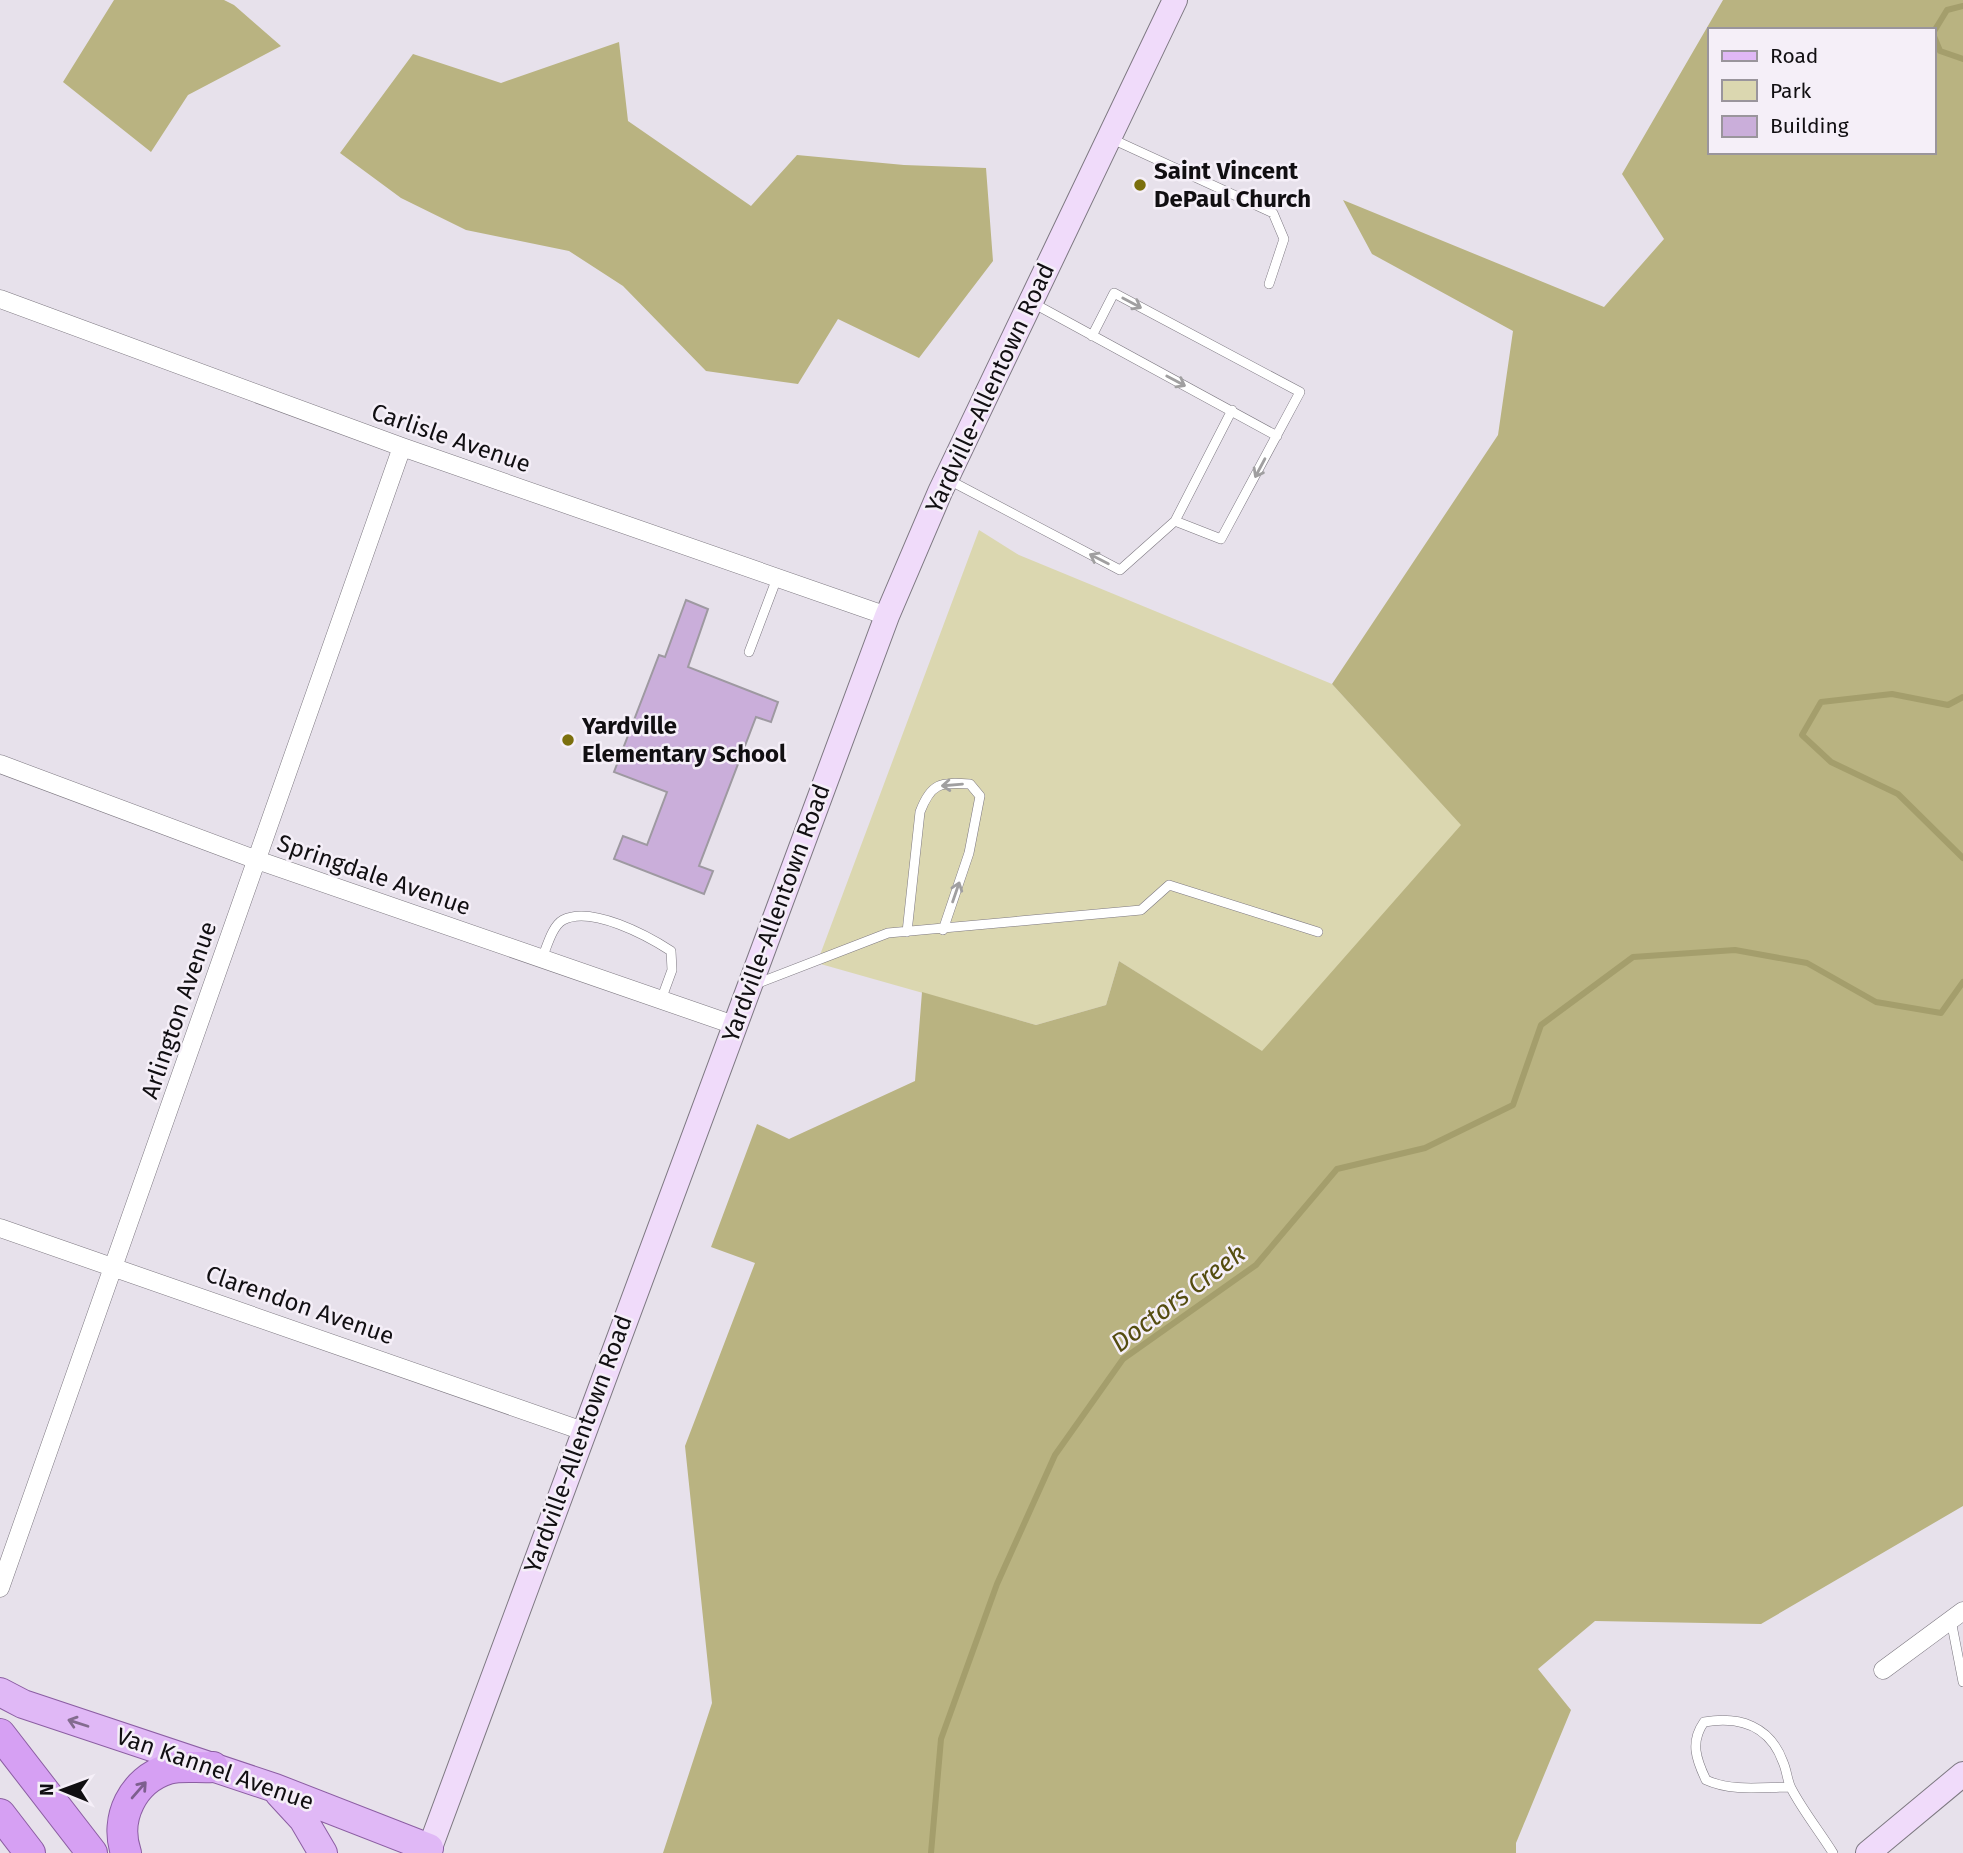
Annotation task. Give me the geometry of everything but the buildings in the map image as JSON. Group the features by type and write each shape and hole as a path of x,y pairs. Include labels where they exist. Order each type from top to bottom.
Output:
{"highway":[{"path":"0,1734 92,1853"},
{"path":"126,1853 122,1823 128,1804 139,1787 154,1775 172,1768 212,1767"},
{"path":"0,1814 30,1853"}],"main road":[{"name":"Yardville-Allentown Road","path":"427,1851 887,616 946,478 1175,0"},
{"name":"Van Kannel Avenue","path":"0,1692 23,1704 275,1788 427,1851"},
{"path":"1868,1853 1963,1774"},
{"path":"275,1788 303,1819 323,1853"}],"street":[{"name":"Carlisle Avenue","path":"0,299 402,447 887,616"},
{"name":"Arlington Avenue","path":"0,1588 116,1266 402,447"},
{"name":"Springdale Avenue","path":"0,764 257,860 734,1025"},
{"name":"Clarendon Avenue","path":"0,1228 116,1266 583,1431"},
{"path":"1883,1670 1957,1616"}],"lane":[{"path":"1109,138 1273,213 1281,226 1284,239 1269,284"},
{"path":"1092,336 1114,293 1300,392 1221,539 1175,522"},
{"path":"1030,301 1277,436"},
{"path":"946,478 1120,570 1175,522 1232,410"},
{"path":"749,652 777,578"},
{"path":"907,932 920,812 927,794 932,788 948,783 970,784 980,796 969,853 943,930"},
{"path":"747,988 888,933 1141,910 1169,885 1318,932"},
{"path":"542,958 557,926 564,920 581,916 640,930 671,951 672,970 661,1000"},
{"path":"1957,1616 1963,1682"},
{"path":"1790,1787 1738,1787 1718,1785 1706,1780 1695,1749 1696,1734 1704,1722 1722,1719 1745,1722 1763,1731 1777,1747 1790,1787 1833,1853"}],"green space":[{"path":"979,530 1019,555 1332,684 1462,825 1262,1052 1119,961 1106,1005 1036,1025 817,963"}],"shaded area":[{"path":"114,0 224,0 234,5 281,46 188,95 151,152 63,82"},
{"path":"1723,0 1963,0 1963,1506 1761,1624 1595,1621 1538,1669 1571,1710 1516,1843 1516,1853 663,1853 712,1703 685,1446 755,1263 711,1247 757,1124 789,1139 915,1081 922,992 1036,1025 1106,1005 1119,961 1262,1051 1461,825 1332,684 1498,435 1513,331 1372,254 1343,200 1604,307 1664,239 1622,174"},
{"path":"619,42 628,121 751,206 797,155 904,165 986,168 993,261 919,358 838,319 798,384 706,371 623,286 569,251 466,230 401,198 340,153 413,54 501,83"}],"waterway":[{"name":"Doctors Creek","path":"1935,30 1947,10 1963,6"},
{"name":"Doctors Creek","path":"1935,39 1940,51 1963,59"},
{"name":"Doctors Creek","path":"1963,697 1948,705 1892,694 1821,702 1802,735 1831,762 1898,794 1963,858"},
{"name":"Doctors Creek","path":"931,1853 941,1739 997,1584 1055,1455 1123,1359 1256,1265 1337,1169 1425,1148 1513,1105 1541,1025 1633,957 1735,950 1807,963 1876,1002 1941,1013 1963,982"}],"place":[{"name":"Saint Vincent DePaul Church","path":"1140,185"},
{"name":"Yardville Elementary School","path":"568,740"}]}
